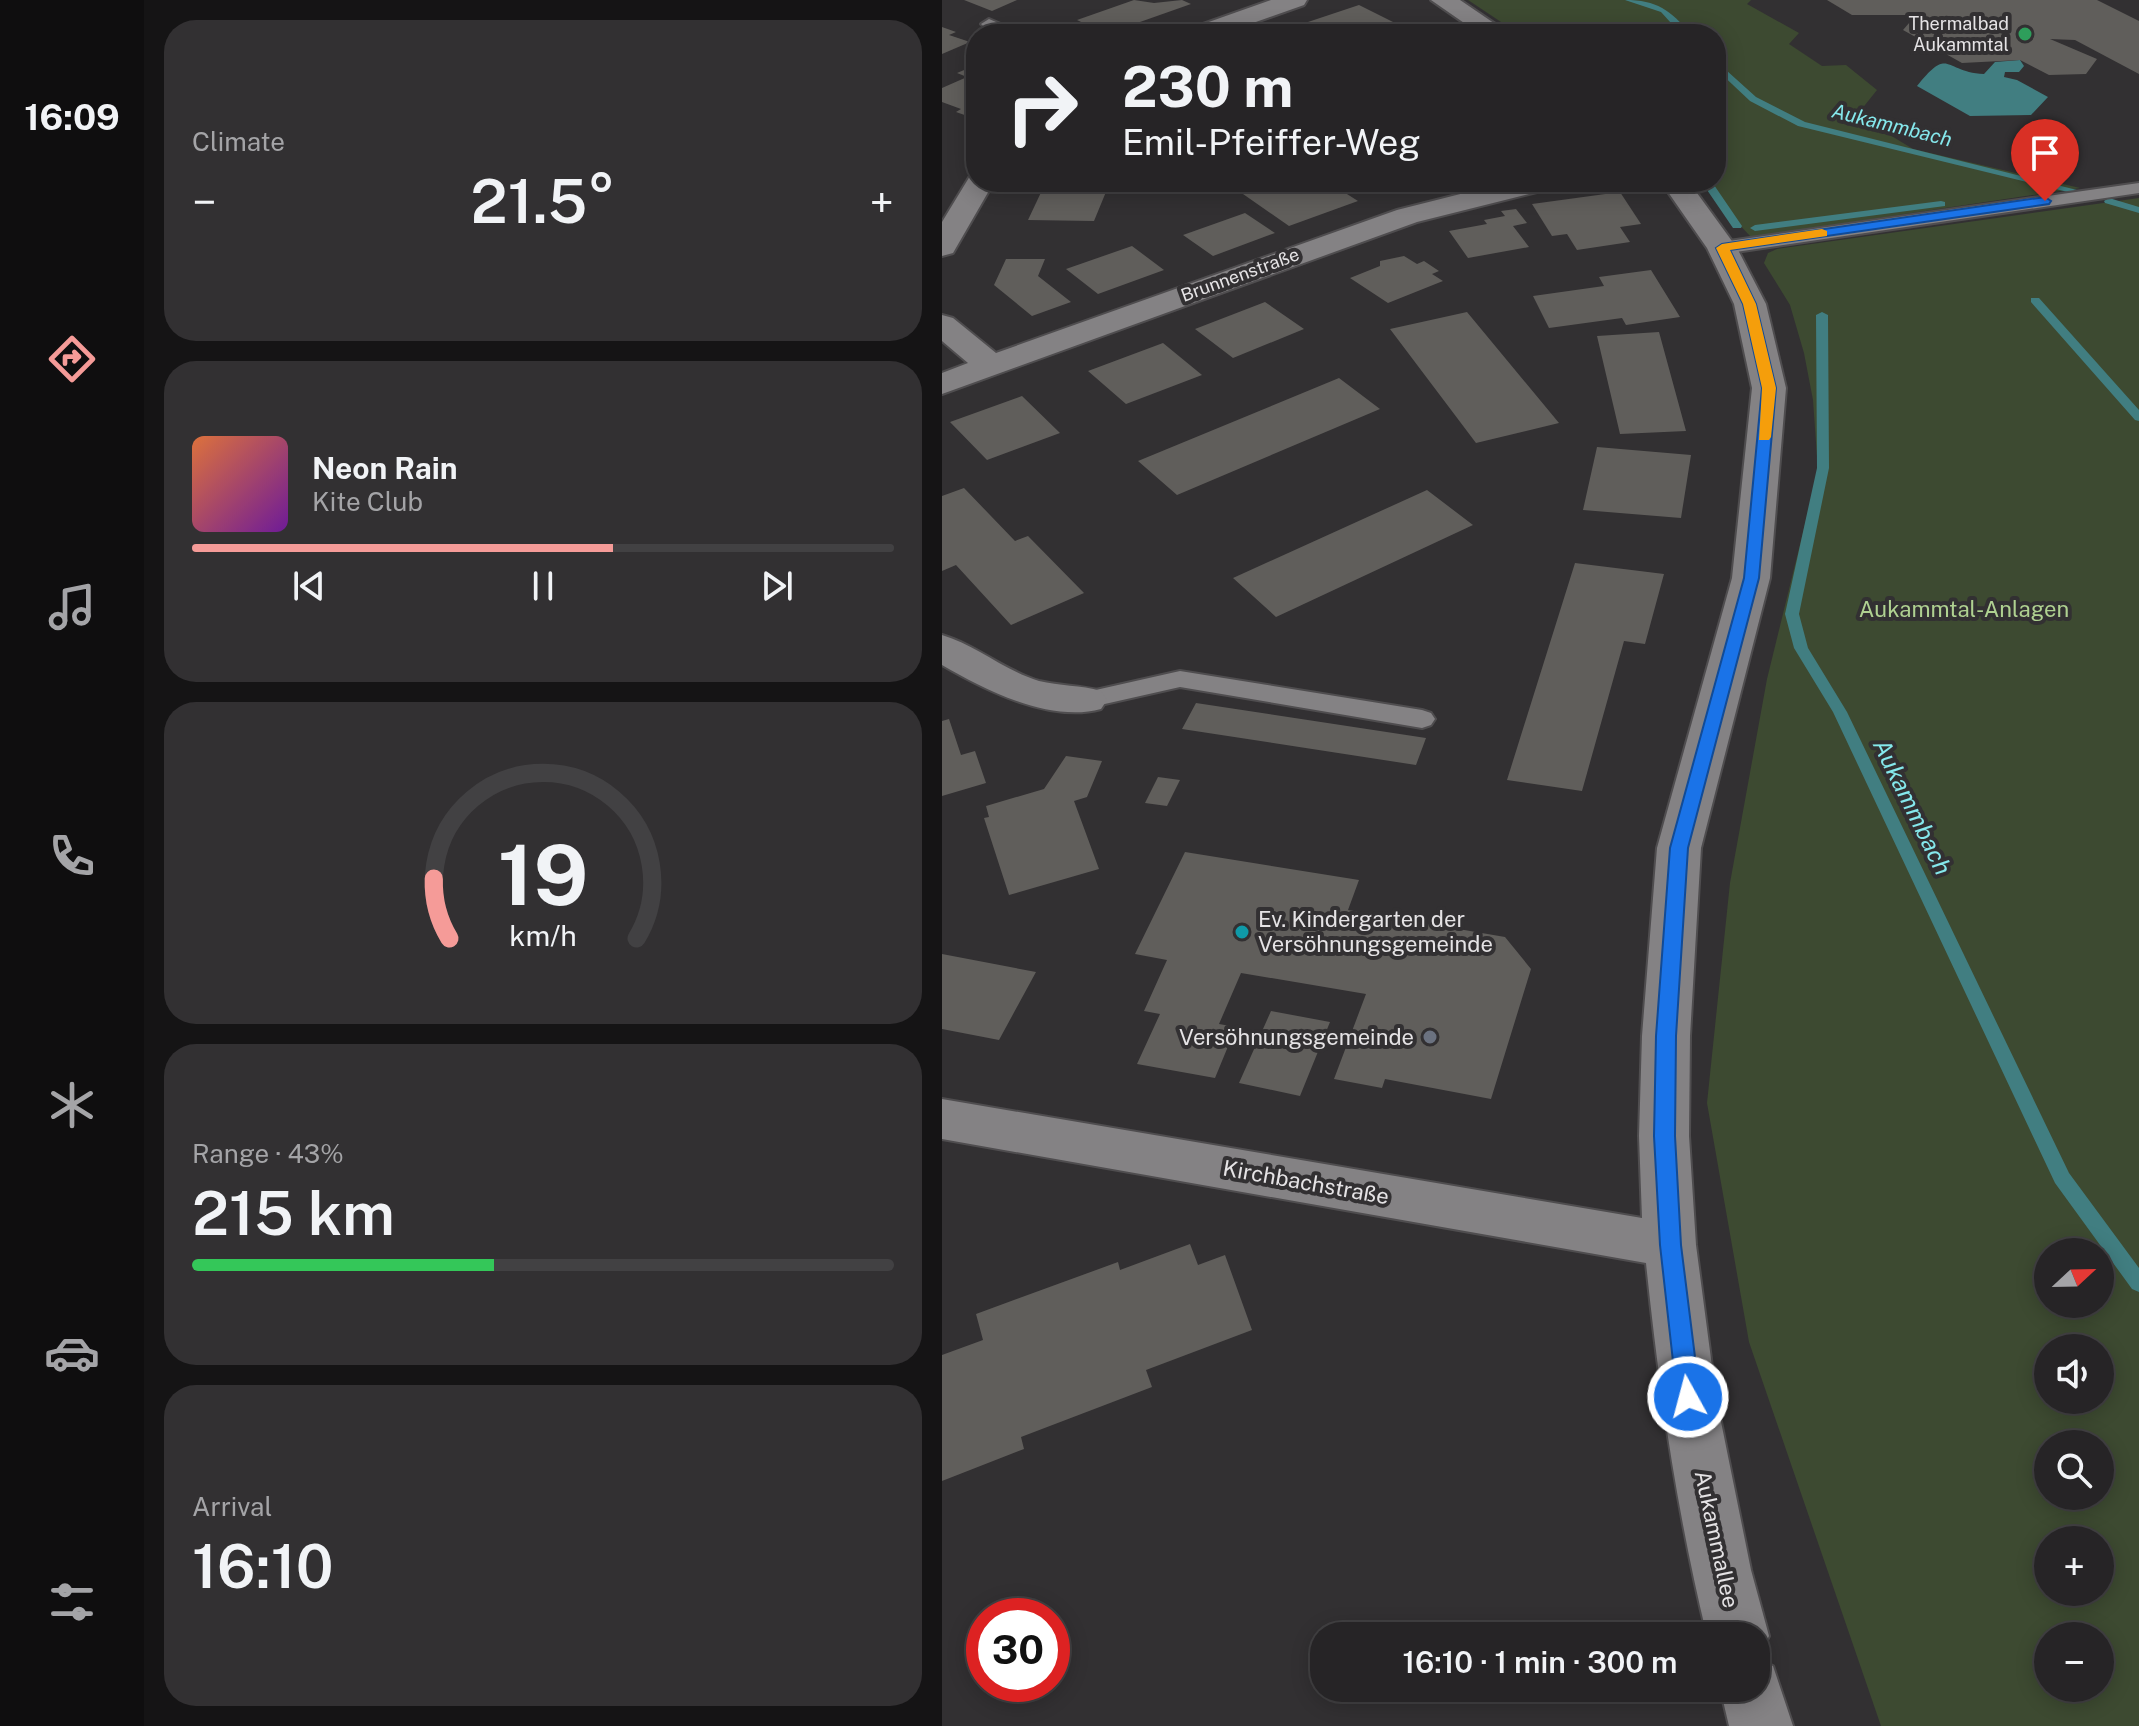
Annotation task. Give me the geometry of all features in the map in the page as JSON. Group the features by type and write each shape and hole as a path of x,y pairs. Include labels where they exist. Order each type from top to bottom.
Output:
{"street":[{"path":"1227,24 1295,0"},
{"path":"1443,0 1481,24"},
{"path":"942,247 950,217 971,192"},
{"name":"Brunnenstraße","path":"942,384 1395,220 1504,192"},
{"name":"Aukammallee","path":"1682,192 1722,248 1750,304 1769,388 1751,578 1679,848 1666,1036 1664,1136 1670,1245 1691,1410 1721,1570 1734,1622"},
{"path":"942,325 990,365"},
{"path":"942,648 980,670 1032,693 1087,700"},
{"name":"Kirchbachstraße","path":"942,1119 1670,1245"},
{"path":"1755,1702 1761,1726"}],"lane":[{"path":"1722,248 2139,188"},
{"path":"1087,700 1180,679 1422,719"}],"green space":[{"path":"1468,0 1751,0 1747,4 1799,33 1789,44 1822,66 1846,65 1877,90 1857,115 1913,149 2080,188 1751,237 1708,192 1726,192 1726,24 1504,24"},
{"name":"Aukammtal-Anlagen","path":"2139,198 2139,1726 1881,1726 1749,1342 1707,1103 1730,883 1767,679 1818,471 1813,400 1804,353 1790,305 1764,263 1768,253 1777,249"}],"water":[{"path":"2020,60 2024,66 2019,72 2005,72 2004,77 2017,80 2048,97 2031,115 1970,116 1917,86 1942,64 1984,74 1995,62"}],"building":[{"path":"964,0 1017,0 992,11"},
{"path":"1134,0 1154,3 1182,0 1191,4 1134,24 1085,24 1077,20"},
{"name":"Thermalbad Aukammtal","path":"1827,0 2097,0 2139,21 2139,74 2075,40 2050,39 2097,59 2086,74 2049,75 2020,60 1962,63 1903,30 1916,15 1852,15"},
{"path":"1359,5 1395,23 1392,24 1302,24"},
{"path":"942,27 956,32 949,35 966,41 966,44 942,54"},
{"path":"966,77 966,116 956,112 961,109 942,102 942,88"},
{"path":"1041,192 1106,192 1094,221 1028,220"},
{"path":"1344,192 1358,201 1289,226 1243,194"},
{"path":"1620,192 1641,224 1620,227 1630,242 1577,250 1567,234 1552,236 1532,204"},
{"path":"1516,209 1527,223 1513,226 1529,247 1468,258 1449,231 1487,224 1484,220 1505,216 1501,211"},
{"path":"1245,213 1275,233 1213,256 1183,235"},
{"path":"1132,246 1164,270 1098,294 1066,269"},
{"path":"1404,256 1417,264 1424,261 1439,271 1432,274 1443,281 1388,303 1350,278 1380,266 1380,261"},
{"path":"1006,259 1045,259 1038,276 1071,302 1032,316 994,285"},
{"path":"1651,270 1680,317 1626,325 1622,318 1549,328 1533,296 1604,286 1599,277"},
{"path":"1265,302 1304,329 1233,358 1195,329"},
{"path":"1467,312 1559,423 1476,443 1390,329"},
{"path":"1659,332 1686,431 1620,434 1597,336"},
{"path":"1163,343 1202,375 1126,404 1088,371"},
{"path":"1339,378 1380,409 1177,495 1138,461"},
{"path":"1022,396 1060,433 987,460 950,422"},
{"path":"1597,447 1691,455 1681,518 1583,510"},
{"path":"964,488 1015,541 1028,536 1084,593 1011,625 956,565 942,571 942,496"},
{"path":"1427,490 1473,525 1276,617 1233,578"},
{"path":"1575,563 1664,574 1645,644 1624,641 1582,791 1507,780"},
{"path":"1196,703 1426,738 1416,765 1182,729"},
{"path":"949,719 961,755 975,751 986,783 942,796 942,721"},
{"path":"1066,756 1102,761 1087,797 1074,801 1099,869 1009,895 984,818 989,817 986,806 1044,789"},
{"path":"1158,777 1180,780 1167,806 1145,803"},
{"path":"1185,852 1359,880 1348,910 1505,937 1531,969 1491,1099 1385,1079 1382,1088 1334,1079 1366,994 1241,973 1219,1024 1236,1027 1215,1078 1137,1064 1160,1014 1144,1011 1167,960 1135,954"},
{"path":"942,954 1036,972 999,1040 942,1029"},
{"name":"Ev. Kindergarten der Versöhnungsgemeinde","path":"1271,1011 1330,1022 1300,1096 1239,1083"},
{"path":"1190,1244 1198,1265 1225,1255 1252,1330 1146,1370 1152,1387 1021,1437 1024,1449 942,1481 942,1355 983,1340 976,1314 1118,1262 1120,1270"}],"waterway":[{"name":"Aukammbach","path":"1629,0 1664,10 1677,24"},
{"name":"Aukammbach","path":"1726,73 1753,99 1802,124 2076,191"},
{"name":"Aukammbach","path":"1714,192 1737,226"},
{"name":"Aukammbach","path":"2109,201 2139,210"},
{"name":"Aukammbach","path":"1755,228 1941,204"},
{"name":"Aukammbach","path":"2035,300 2139,417"},
{"name":"Aukammbach","path":"1822,315 1823,468 1792,614 1801,648 1840,712 2062,1178 2139,1283"}],"slow traffic":[{"path":"1764,437 1769,388 1750,304 1722,248 1822,233"}],"place":[{"name":"Thermalbad Aukammtal","path":"2025,34"},
{"name":"Ev. Kindergarten der Versöhnungsgemeinde","path":"1242,932"},
{"name":"Versöhnungsgemeinde","path":"1430,1037"}],"route":[{"path":"1688,1397 1670,1245 1664,1136 1666,1036 1679,848 1751,578 1769,388 1750,304 1722,248 2045,201"}]}
